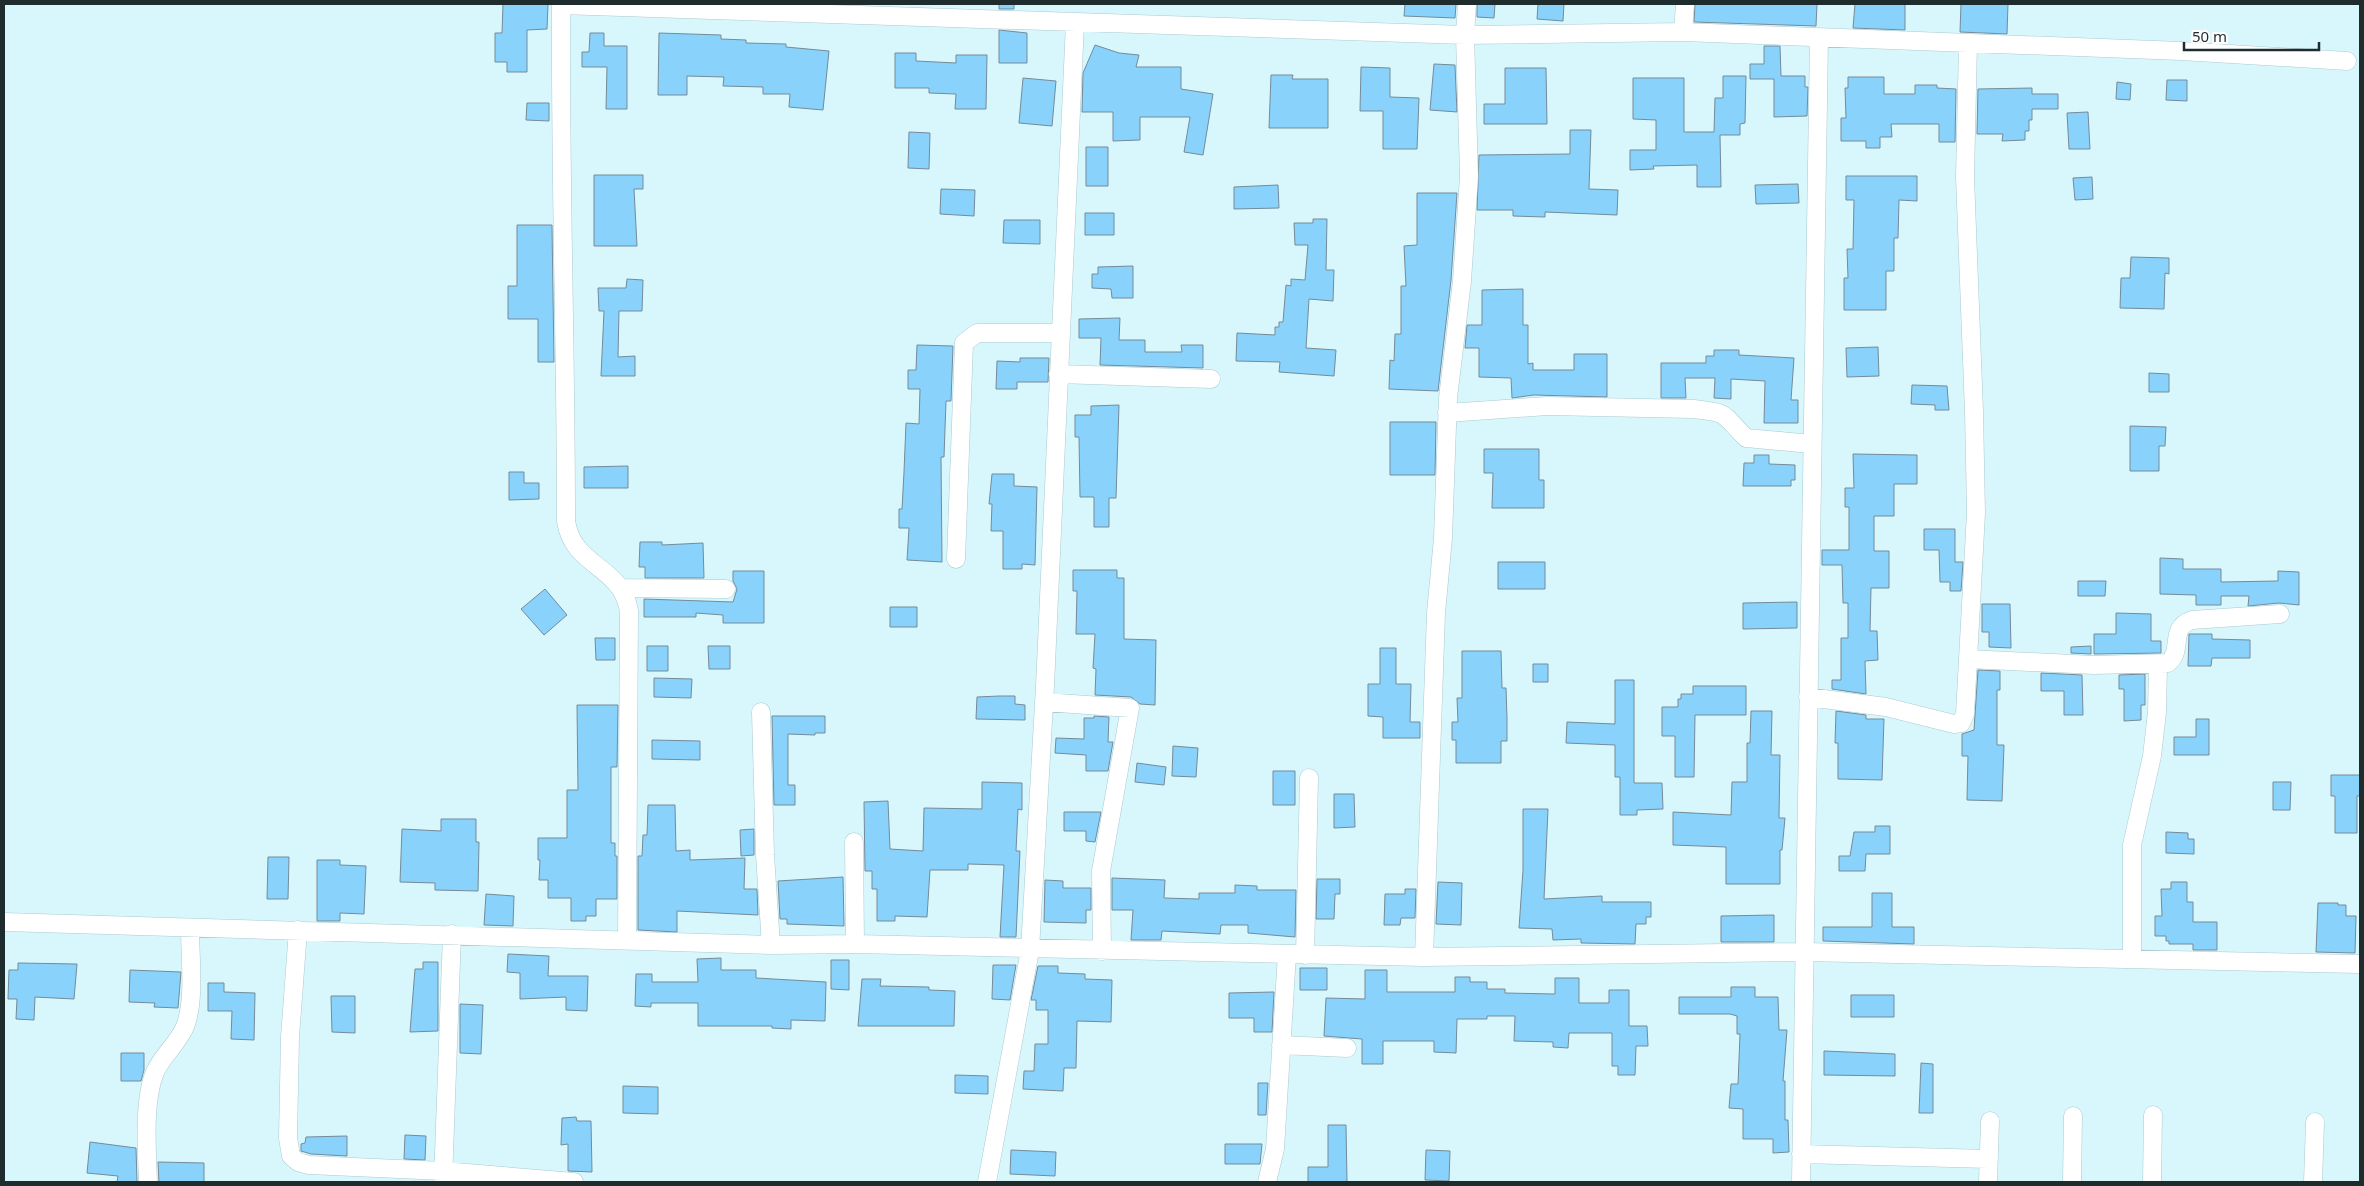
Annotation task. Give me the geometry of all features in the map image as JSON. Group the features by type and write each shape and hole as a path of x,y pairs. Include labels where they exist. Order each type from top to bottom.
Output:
{"street":[{"path":"627,940 629,611 627,599 621,588 614,578 581,554 567,530 566,521 566,355 563,264 561,4 1465,36 1683,32 2181,51 2347,60"},
{"path":"1424,957 1436,613 1443,538 1447,413 1462,281 1469,176 1465,36 1467,4"},
{"path":"1683,32 1685,4"},
{"path":"987,1182 1030,950 1044,702 1075,23"},
{"path":"1801,1182 1819,38"},
{"path":"1808,696 1886,707 1954,724 1960,723 1965,714 1976,513 1965,177 1968,44"},
{"path":"956,559 964,343 978,333 1060,333"},
{"path":"1058,374 1211,379"},
{"path":"1447,413 1547,406 1692,409 1715,411 1727,415 1746,438 1812,444"},
{"path":"621,588 726,589"},
{"path":"1968,659 2094,665 2158,665 2168,663 2174,658 2179,628 2184,622 2280,614"},
{"path":"2132,959 2132,845 2152,756 2157,712 2158,665"},
{"path":"1044,702 1130,708 1101,871 1102,951"},
{"path":"761,712 765,855 771,945"},
{"path":"1306,955 1309,778"},
{"path":"854,842 855,944"},
{"path":"4,922 771,945 855,944 1030,950 1306,955 1424,957 1804,952 2360,964"},
{"path":"148,1182 148,1122 153,1081 164,1056 183,1030 188,1016 190,928"},
{"path":"298,930 290,1037 288,1138 291,1156 298,1162 309,1165 443,1177 574,1182"},
{"path":"443,1177 452,934"},
{"path":"1267,1182 1276,1149 1287,954"},
{"path":"1281,1045 1347,1048"},
{"path":"2072,1182 2073,1116"},
{"path":"2152,1182 2153,1116"},
{"path":"1988,1182 1990,1121"},
{"path":"2313,1182 2315,1122"},
{"path":"1801,1154 1989,1159"}],"building":[{"path":"503,4 548,4 547,29 527,30 527,72 507,72 507,62 495,62 495,33 502,33"},
{"path":"999,4 1014,4 1014,9 999,9"},
{"path":"1405,4 1456,4 1455,18 1404,16"},
{"path":"1477,4 1495,4 1494,18 1477,17"},
{"path":"1538,4 1564,4 1563,21 1537,19"},
{"path":"1695,4 1817,4 1816,26 1694,22"},
{"path":"1855,4 1905,4 1905,30 1853,28"},
{"path":"1961,4 2008,4 2007,34 1960,32"},
{"path":"999,30 1027,33 1027,63 999,63"},
{"path":"590,33 604,33 604,46 627,46 627,109 606,109 607,67 582,67 582,52 589,52"},
{"path":"659,33 721,35 721,39 746,40 746,43 786,44 786,47 829,51 823,110 789,107 790,94 763,94 763,87 723,86 724,77 687,76 687,95 658,95"},
{"path":"1095,45 1119,53 1139,55 1136,67 1181,67 1181,89 1213,94 1203,155 1184,152 1190,117 1140,117 1140,140 1113,141 1113,112 1082,112 1083,73"},
{"path":"1764,46 1780,46 1781,76 1805,76 1805,87 1808,87 1807,116 1774,117 1774,79 1750,79 1750,64 1764,64"},
{"path":"895,53 916,53 916,61 956,63 956,55 987,55 986,109 955,109 956,94 929,93 929,88 895,88"},
{"path":"1434,64 1455,65 1457,112 1430,110"},
{"path":"1361,67 1390,68 1390,97 1419,98 1417,149 1383,149 1383,111 1360,111"},
{"path":"1505,68 1546,68 1547,124 1484,124 1484,104 1505,104"},
{"path":"1271,75 1293,75 1292,79 1328,79 1328,128 1269,128"},
{"path":"1723,76 1746,76 1745,123 1740,124 1740,135 1720,135 1721,187 1697,187 1697,165 1653,166 1654,169 1630,170 1630,150 1656,150 1656,120 1633,119 1633,78 1684,78 1684,132 1714,132 1715,98 1723,98"},
{"path":"1848,77 1884,77 1884,94 1915,94 1915,85 1937,85 1937,88 1956,89 1955,142 1939,142 1939,124 1891,124 1892,137 1880,137 1880,148 1866,148 1866,141 1841,141 1841,118 1846,118 1845,88 1848,88"},
{"path":"1023,78 1056,81 1052,126 1019,123"},
{"path":"2167,80 2187,80 2187,101 2166,100"},
{"path":"2117,82 2131,84 2130,100 2116,99"},
{"path":"2032,88 2032,94 2058,94 2058,109 2032,109 2032,120 2029,120 2029,131 2025,131 2025,140 2002,141 2003,134 1977,134 1978,89"},
{"path":"527,103 549,103 549,121 526,120"},
{"path":"2088,112 2090,149 2069,149 2067,113"},
{"path":"1570,130 1591,130 1589,189 1618,190 1617,215 1545,212 1545,217 1513,216 1513,210 1477,210 1479,155 1570,154"},
{"path":"909,132 930,133 929,169 908,168"},
{"path":"1086,147 1108,147 1108,186 1086,186"},
{"path":"594,175 643,175 643,189 634,189 637,246 594,246"},
{"path":"1846,176 1917,176 1917,201 1899,200 1898,238 1894,238 1894,271 1886,271 1886,310 1844,310 1844,278 1848,278 1847,249 1853,249 1854,200 1846,200"},
{"path":"2092,177 2093,199 2075,200 2073,178"},
{"path":"1798,184 1799,203 1756,204 1755,185"},
{"path":"1278,185 1279,208 1234,209 1234,187"},
{"path":"941,189 975,190 974,216 940,214"},
{"path":"1417,193 1457,193 1451,280 1438,391 1389,389 1390,360 1394,361 1395,334 1401,334 1401,286 1406,286 1404,246 1417,245"},
{"path":"1085,213 1114,213 1114,235 1085,235"},
{"path":"1313,219 1327,219 1326,270 1334,270 1333,301 1309,299 1306,348 1336,350 1334,376 1279,372 1280,362 1236,361 1237,333 1275,335 1275,327 1279,327 1279,322 1283,322 1286,285 1291,286 1291,279 1305,280 1308,245 1295,245 1294,223 1313,223"},
{"path":"1004,220 1040,220 1040,244 1003,243"},
{"path":"517,225 552,225 554,362 538,362 538,319 508,319 508,286 517,286"},
{"path":"2131,257 2169,258 2169,274 2165,273 2164,309 2120,308 2121,278 2130,278"},
{"path":"1133,266 1133,298 1112,298 1111,289 1092,288 1092,274 1098,274 1098,267"},
{"path":"627,279 643,280 642,311 619,311 618,357 635,356 635,376 601,376 604,311 599,311 598,288 626,288"},
{"path":"1523,289 1523,325 1528,325 1528,364 1533,363 1533,370 1574,370 1574,354 1607,354 1607,397 1534,395 1512,398 1511,378 1479,377 1479,348 1465,348 1467,325 1482,325 1482,290"},
{"path":"1120,318 1119,340 1145,340 1145,352 1182,352 1181,345 1203,345 1203,368 1100,365 1101,338 1079,338 1079,319"},
{"path":"917,345 953,346 951,401 946,401 944,457 941,457 942,562 907,560 909,528 899,528 899,509 902,509 906,423 919,424 920,389 908,389 908,370 916,370"},
{"path":"1878,347 1879,376 1847,377 1846,348"},
{"path":"1714,350 1739,350 1739,355 1794,358 1791,400 1798,400 1798,423 1764,423 1765,381 1731,379 1731,399 1714,398 1715,378 1685,378 1686,398 1661,398 1661,363 1706,363 1706,356 1714,356"},
{"path":"1020,358 1049,358 1048,382 1017,382 1017,389 996,389 997,361 1020,362"},
{"path":"2149,373 2169,374 2169,392 2149,392"},
{"path":"1912,385 1947,386 1949,410 1935,410 1935,405 1911,404"},
{"path":"1119,405 1116,498 1109,498 1109,527 1094,527 1094,497 1080,497 1079,437 1075,437 1075,415 1091,415 1091,406"},
{"path":"1390,422 1436,422 1435,475 1390,475"},
{"path":"2130,426 2166,427 2165,446 2159,446 2159,471 2130,471"},
{"path":"1484,449 1539,449 1539,480 1544,480 1544,508 1492,508 1493,473 1484,473"},
{"path":"1853,454 1917,455 1917,484 1894,484 1894,516 1874,516 1874,551 1889,551 1889,588 1871,588 1870,631 1877,631 1878,660 1865,661 1866,694 1832,689 1832,680 1841,680 1841,638 1848,638 1848,603 1843,603 1842,565 1822,565 1822,550 1849,550 1849,507 1845,507 1845,488 1854,488"},
{"path":"1754,455 1769,455 1769,464 1795,465 1795,480 1791,480 1791,486 1743,486 1744,463 1754,463"},
{"path":"628,466 628,488 584,488 584,467"},
{"path":"509,472 524,472 524,483 539,483 539,499 509,500"},
{"path":"992,474 1014,474 1014,486 1037,487 1035,565 1022,564 1022,569 1003,569 1003,531 991,531 992,504 989,504"},
{"path":"1924,529 1955,529 1955,562 1963,562 1961,591 1950,591 1950,582 1940,582 1939,550 1924,550"},
{"path":"640,542 662,542 662,545 703,543 704,578 645,578 645,567 639,567"},
{"path":"2160,558 2183,559 2183,569 2221,569 2221,582 2278,581 2278,571 2299,572 2299,605 2279,603 2248,606 2249,596 2221,596 2221,605 2196,605 2196,595 2160,594"},
{"path":"1498,562 1545,562 1545,589 1498,589"},
{"path":"1073,570 1117,570 1117,578 1124,578 1124,639 1156,640 1155,705 1140,704 1131,697 1095,695 1096,669 1093,668 1095,634 1076,634 1077,591 1073,591"},
{"path":"733,571 764,571 764,623 723,623 723,615 696,613 696,617 644,617 644,599 733,602 737,589 733,581"},
{"path":"2078,581 2106,581 2105,596 2078,596"},
{"path":"545,589 567,615 544,635 521,609"},
{"path":"1797,602 1797,628 1743,629 1743,603"},
{"path":"1982,604 2010,604 2011,648 1989,647 1989,632 1982,632"},
{"path":"890,607 917,607 917,627 890,627"},
{"path":"2116,613 2151,614 2151,641 2161,641 2161,653 2094,654 2094,634 2116,634"},
{"path":"2189,634 2212,634 2212,639 2250,640 2250,658 2212,658 2211,666 2188,666"},
{"path":"595,638 615,638 615,660 596,660"},
{"path":"647,646 668,646 668,671 647,671"},
{"path":"708,646 730,646 730,669 709,669"},
{"path":"2091,646 2091,654 2071,653 2071,647"},
{"path":"1380,648 1396,648 1396,684 1411,684 1410,722 1420,722 1420,738 1383,738 1383,717 1368,716 1368,684 1380,684"},
{"path":"1462,651 1501,651 1502,688 1506,688 1507,741 1501,741 1501,763 1456,763 1456,740 1452,740 1452,722 1458,722 1457,698 1462,698"},
{"path":"1533,664 1548,664 1548,682 1533,682"},
{"path":"1978,670 2000,671 2000,690 1997,690 1997,745 2004,745 2002,801 1967,800 1968,756 1962,756 1962,734 1974,730"},
{"path":"2041,673 2082,675 2083,715 2064,715 2064,691 2041,691"},
{"path":"2145,674 2145,705 2141,705 2141,720 2124,721 2124,689 2119,689 2119,675"},
{"path":"654,678 692,679 691,698 654,697"},
{"path":"1615,680 1634,680 1634,783 1662,783 1663,809 1637,810 1637,815 1620,815 1620,777 1615,777 1615,745 1566,743 1567,722 1615,724"},
{"path":"1693,686 1746,686 1746,715 1695,715 1694,777 1675,777 1675,736 1662,736 1662,707 1678,707 1678,699 1681,699 1681,694 1693,694"},
{"path":"1015,696 1015,704 1025,705 1025,720 976,719 977,697"},
{"path":"577,705 618,705 617,767 611,767 611,843 615,843 615,856 617,856 617,899 596,899 596,916 586,916 586,921 571,921 571,898 548,898 548,880 539,880 540,860 538,860 538,838 567,838 567,790 578,790"},
{"path":"1751,711 1772,711 1771,755 1780,755 1779,818 1785,818 1782,850 1780,850 1780,884 1726,884 1726,847 1673,845 1673,812 1731,815 1732,782 1747,782 1747,743 1750,743"},
{"path":"1836,711 1866,715 1866,719 1884,719 1882,780 1838,779 1838,743 1835,743"},
{"path":"772,716 825,716 825,733 815,733 815,735 788,734 788,785 795,785 795,805 774,805"},
{"path":"1094,716 1109,717 1108,742 1113,742 1108,771 1086,771 1086,755 1055,753 1056,738 1084,739 1084,718 1094,718"},
{"path":"2196,719 2209,719 2209,755 2174,755 2174,737 2196,737"},
{"path":"652,740 700,741 700,760 652,759"},
{"path":"1173,746 1198,748 1196,777 1172,776"},
{"path":"1137,763 1166,767 1164,785 1135,782"},
{"path":"1273,771 1295,771 1295,805 1273,805"},
{"path":"2331,775 2360,775 2360,796 2357,796 2357,833 2335,833 2335,796 2331,796"},
{"path":"982,782 1022,783 1022,810 1018,809 1016,851 1020,851 1016,937 1000,937 1004,865 968,864 968,870 930,870 927,917 895,916 895,921 877,921 877,889 872,889 872,871 865,871 864,802 888,801 890,849 923,851 924,808 982,809"},
{"path":"2273,782 2291,782 2290,810 2273,810"},
{"path":"1334,794 1354,794 1355,827 1334,828"},
{"path":"648,805 675,805 676,851 690,850 690,860 745,858 744,889 757,889 758,915 677,911 677,932 638,930 638,856 642,856 643,835 647,835"},
{"path":"1523,809 1548,809 1544,899 1602,896 1602,902 1651,902 1651,917 1646,917 1646,924 1636,924 1635,944 1581,943 1581,939 1553,940 1552,929 1519,928 1523,870"},
{"path":"1064,812 1101,812 1095,842 1086,841 1086,831 1064,831"},
{"path":"441,819 476,819 476,842 479,842 478,891 435,890 435,883 400,882 402,829 441,831"},
{"path":"1875,826 1890,826 1890,854 1866,854 1865,871 1839,871 1839,856 1850,856 1854,832 1875,832"},
{"path":"754,829 754,855 741,856 740,830"},
{"path":"2166,832 2188,833 2188,839 2194,839 2194,854 2166,853"},
{"path":"268,857 289,857 288,899 267,899"},
{"path":"317,860 340,860 340,865 366,866 364,914 340,913 340,921 317,921"},
{"path":"843,877 844,926 787,924 787,919 780,919 778,881"},
{"path":"1112,878 1165,880 1164,898 1199,899 1199,893 1235,893 1235,885 1257,886 1257,890 1296,890 1295,937 1248,933 1248,925 1221,925 1220,934 1162,931 1161,940 1131,940 1133,910 1112,910"},
{"path":"1317,879 1340,879 1340,894 1335,894 1334,919 1316,919"},
{"path":"1045,880 1063,881 1063,888 1091,888 1091,910 1086,910 1086,923 1044,922"},
{"path":"1438,882 1462,883 1461,925 1436,924"},
{"path":"2171,882 2187,882 2187,902 2193,902 2193,922 2217,922 2217,950 2193,950 2193,944 2169,944 2169,941 2166,941 2166,936 2155,936 2155,916 2162,916 2161,889 2171,889"},
{"path":"1405,889 1416,889 1415,918 1401,918 1400,925 1384,925 1385,894 1405,894"},
{"path":"1872,893 1892,893 1892,927 1914,927 1914,944 1823,941 1823,927 1872,927"},
{"path":"486,894 514,896 513,926 484,925"},
{"path":"2318,903 2346,905 2346,916 2356,916 2355,953 2316,952"},
{"path":"1774,915 1774,942 1721,942 1721,916"},
{"path":"508,954 549,956 548,976 588,976 587,1011 566,1010 566,997 520,999 520,973 507,972"},
{"path":"721,958 721,970 756,970 756,978 826,982 825,1021 791,1020 791,1029 772,1028 772,1026 698,1026 698,1003 651,1003 651,1007 635,1006 636,974 652,974 652,982 698,982 697,959"},
{"path":"831,960 849,960 849,990 831,989"},
{"path":"423,962 438,962 438,1031 410,1032 415,969 423,969"},
{"path":"18,963 77,964 74,999 35,997 34,1020 16,1019 17,999 8,999 9,970 18,970"},
{"path":"993,965 1016,965 1010,1000 992,999"},
{"path":"1038,966 1058,966 1058,973 1085,974 1085,979 1112,980 1111,1022 1077,1021 1076,1068 1064,1068 1063,1091 1023,1089 1024,1071 1034,1071 1035,1044 1048,1044 1048,1010 1036,1010 1036,1000 1031,1000"},
{"path":"1300,968 1327,968 1327,990 1300,990"},
{"path":"130,970 181,972 178,1008 154,1007 155,1003 129,1002"},
{"path":"1365,970 1387,970 1387,992 1455,992 1455,977 1470,977 1470,982 1487,982 1487,989 1505,989 1505,993 1555,994 1555,978 1579,978 1579,1003 1609,1003 1609,990 1629,990 1629,1026 1647,1026 1648,1046 1636,1046 1635,1075 1618,1075 1618,1066 1612,1066 1612,1033 1569,1033 1568,1048 1553,1047 1553,1042 1514,1041 1515,1016 1487,1016 1487,1019 1457,1019 1456,1053 1434,1052 1434,1041 1383,1041 1383,1064 1362,1064 1362,1039 1324,1036 1326,998 1365,999"},
{"path":"862,979 881,979 880,986 929,987 929,990 955,991 954,1026 858,1026"},
{"path":"208,983 224,983 224,992 255,993 254,1040 231,1039 232,1011 208,1011"},
{"path":"1731,987 1755,987 1755,997 1778,997 1779,1030 1787,1030 1783,1081 1785,1081 1785,1120 1788,1120 1789,1152 1773,1153 1773,1139 1743,1139 1743,1109 1729,1108 1731,1084 1738,1084 1740,1034 1737,1034 1737,1016 1730,1014 1679,1014 1679,997 1731,997"},
{"path":"1274,992 1272,1032 1254,1032 1254,1018 1229,1018 1229,993"},
{"path":"1851,995 1894,995 1894,1017 1851,1017"},
{"path":"331,996 355,996 355,1033 332,1032"},
{"path":"460,1004 483,1005 481,1054 460,1053"},
{"path":"1824,1051 1895,1054 1895,1076 1824,1075"},
{"path":"121,1053 144,1053 144,1070 141,1081 121,1081"},
{"path":"1921,1063 1933,1064 1933,1113 1919,1113"},
{"path":"955,1075 988,1076 988,1094 955,1093"},
{"path":"1258,1083 1268,1083 1266,1115 1258,1115"},
{"path":"623,1086 658,1087 658,1114 623,1113"},
{"path":"576,1117 577,1121 591,1121 592,1172 568,1171 568,1144 561,1145 562,1118"},
{"path":"1328,1125 1346,1125 1347,1182 1308,1182 1308,1167 1328,1167"},
{"path":"405,1135 426,1136 425,1160 404,1159"},
{"path":"347,1136 347,1156 311,1154 301,1151 301,1144 305,1143 306,1137"},
{"path":"90,1142 136,1148 137,1182 117,1182 118,1176 87,1173"},
{"path":"1225,1144 1262,1144 1260,1164 1225,1164"},
{"path":"1011,1150 1056,1152 1055,1176 1010,1174"},
{"path":"1426,1150 1450,1151 1449,1181 1425,1180"},
{"path":"158,1162 204,1163 204,1182 159,1182"}]}
